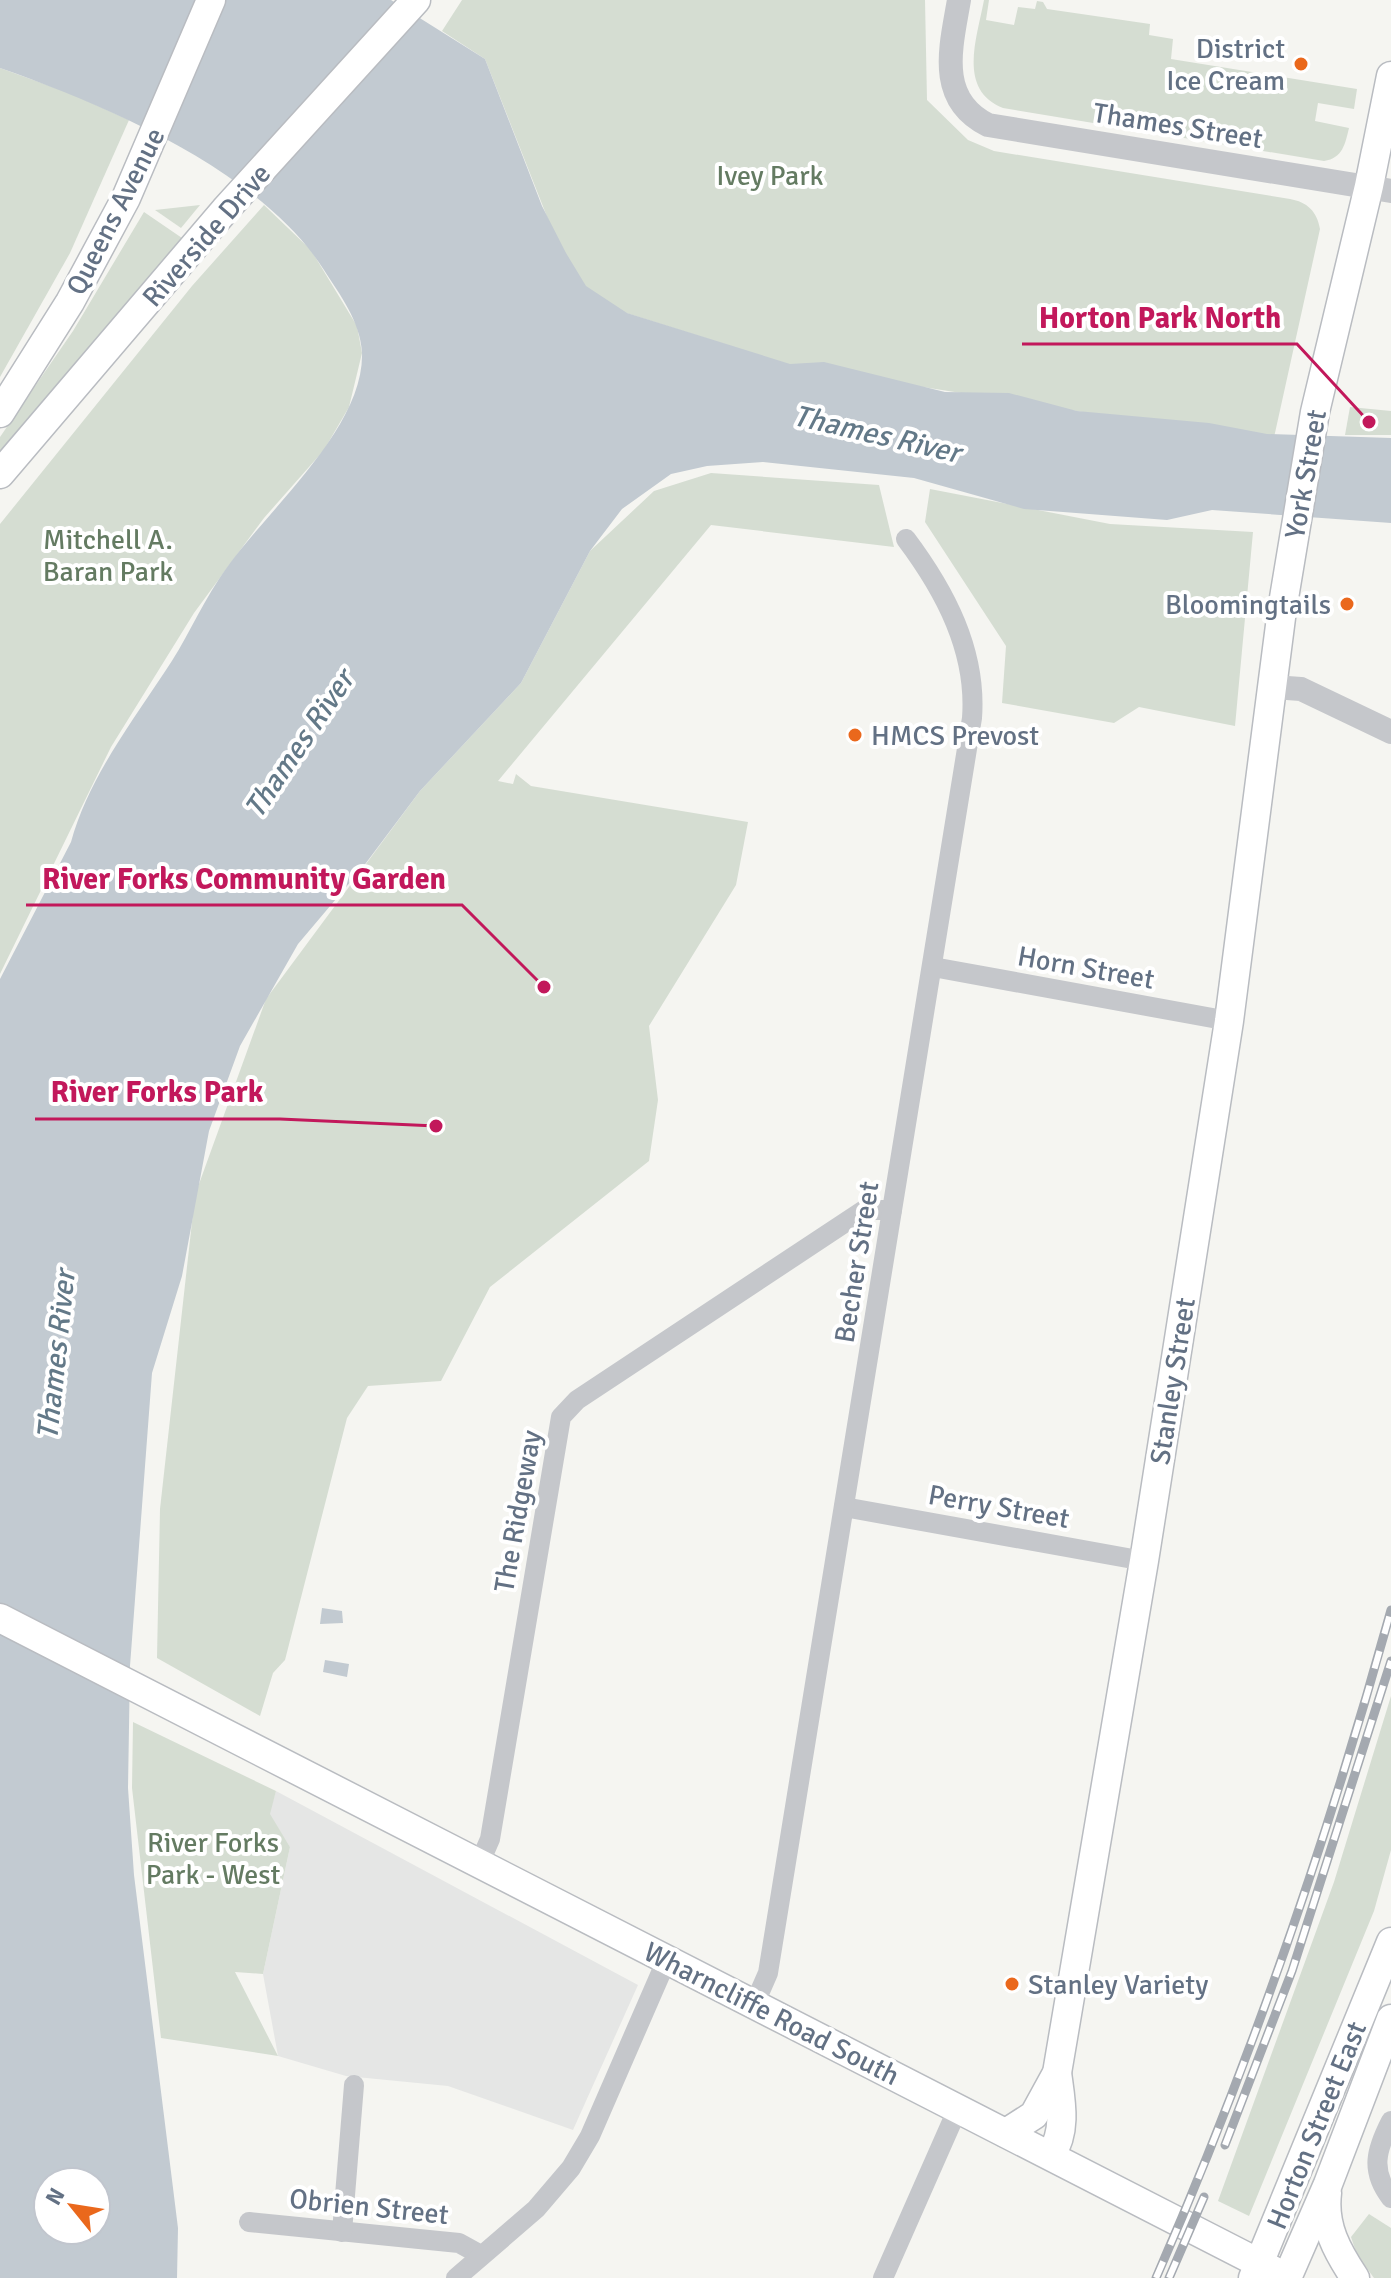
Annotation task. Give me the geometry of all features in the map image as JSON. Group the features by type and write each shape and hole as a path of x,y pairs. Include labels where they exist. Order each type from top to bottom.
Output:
{"main road":[{"name":"Queens Avenue","path":"0,413 70,302 140,169 211,0"},
{"name":"Riverside Drive","path":"0,474 225,210 416,0"},
{"name":"York Street","path":"1273,687 1315,412 1380,188 1391,76"},
{"name":"Stanley Street","path":"1051,2155 1061,2140 1057,2073 1144,1561 1229,1021 1273,687"},
{"name":"Wharncliffe Road South","path":"0,1618 1051,2155 1256,2271 1288,2278"},
{"name":"Horton Street East","path":"1256,2271 1391,1942"},
{"name":"Horton Street East","path":"1288,2278 1328,2184 1391,2019"},
{"name":"Stanley Street","path":"1006,2133 1034,2115 1057,2073"},
{"path":"1328,2184 1326,2202 1331,2234 1355,2278"}],"street":[{"name":"Thames Street","path":"959,0 949,71 961,105 974,117 998,127 1380,188"},
{"name":"Becher Street","path":"754,2005 768,1973 972,718 973,687 960,632 906,539"},
{"path":"1273,687 1301,689 1391,732"},
{"name":"Horn Street","path":"933,967 1229,1021"},
{"name":"The Ridgeway","path":"480,1862 490,1839 561,1417 577,1400 864,1210 892,1210"},
{"name":"Perry Street","path":"844,1507 1144,1561"},
{"path":"456,2278 479,2254 536,2209 576,2161 667,1959"},
{"path":"342,2232 354,2085"},
{"path":"883,2278 958,2108"},
{"path":"1391,2121 1376,2159 1380,2180 1391,2198"},
{"name":"Obrien Street","path":"249,2222 459,2243 479,2254"}],"shaded area":[{"path":"276,1791 638,1985 573,2130 448,2086 346,2076 278,2056 263,1974 290,1847 269,1814"}],"green space":[{"name":"Ivey Park","path":"462,0 925,0 927,100 968,140 994,151 1301,202 1314,212 1320,229 1273,442 796,367 579,298 485,59 442,31"},
{"path":"984,0 989,0 986,20 1014,25 1018,7 1035,9 1037,1 1043,2 1047,9 1150,24 1149,35 1173,39 1171,59 1357,89 1354,109 1318,103 1315,121 1349,128 1344,145 1335,157 1324,161 1003,108 989,100 975,76 975,46"},
{"path":"0,68 72,94 129,120 70,253 0,377"},
{"path":"200,205 181,228 155,210"},
{"name":"Mitchell A. Baran Park","path":"264,205 311,250 357,326 362,353 349,407 324,450 264,518 194,613 111,747 0,974 0,524 192,286"},
{"path":"144,212 182,238 0,452 0,437 73,331"},
{"path":"1350,407 1391,411 1391,435 1345,435"},
{"path":"711,473 879,485 894,547 711,525 498,781 513,784 516,774 531,786 748,822 736,885 649,1026 658,1100 649,1161 490,1287 441,1381 368,1386 347,1418 285,1660 273,1673 260,1716 157,1658 160,1509 195,1195 266,999 420,791 521,683 590,551 654,491"},
{"path":"930,489 1110,524 1253,532 1235,726 1139,707 1114,723 1002,703 1006,646 925,522"},
{"path":"1391,1696 1391,1850 1374,1911 1249,2216 1218,2201 1334,1882"},
{"name":"River Forks Park - West","path":"133,1722 276,1791 270,1814 290,1847 263,1974 235,1972 278,2056 161,2038 132,1788"},
{"path":"1369,2214 1391,2228 1391,2278 1374,2278 1357,2255 1351,2237"}],"water":[{"name":"Thames River","path":"0,0 391,0 485,59 542,206 566,253 586,286 627,313 790,364 824,362 945,392 1009,393 1077,411 1209,423 1267,434 1391,438 1391,523 1212,510 1167,520 1024,509 914,478 763,462 707,466 671,474 622,509 590,551 521,683 420,791 363,867 298,944 240,1046 209,1131 182,1276 152,1373 130,1666 128,1788 134,1875 178,2228 177,2278 0,2278 0,979 71,842 88,797 111,754 172,662 219,579 307,471 347,412 358,382 362,352 353,319 324,270 296,234 262,202 179,146 0,68"},
{"path":"322,1608 342,1611 343,1623 320,1624"},
{"path":"325,1660 349,1664 347,1677 323,1672"}],"railway":[{"path":"1156,2278 1224,2114 1286,1948 1341,1780 1391,1610"},
{"path":"1225,2145 1292,1971 1391,1661"},
{"path":"1169,2278 1204,2197"}],"place":[{"name":"District Ice Cream","path":"1301,64"},
{"name":"Horton Park North","path":"1369,422"},
{"name":"Bloomingtails","path":"1347,604"},
{"name":"HMCS Prevost","path":"855,735"},
{"name":"River Forks Community Garden","path":"544,987"},
{"name":"River Forks Park","path":"436,1126"},
{"name":"Stanley Variety","path":"1012,1984"}]}
